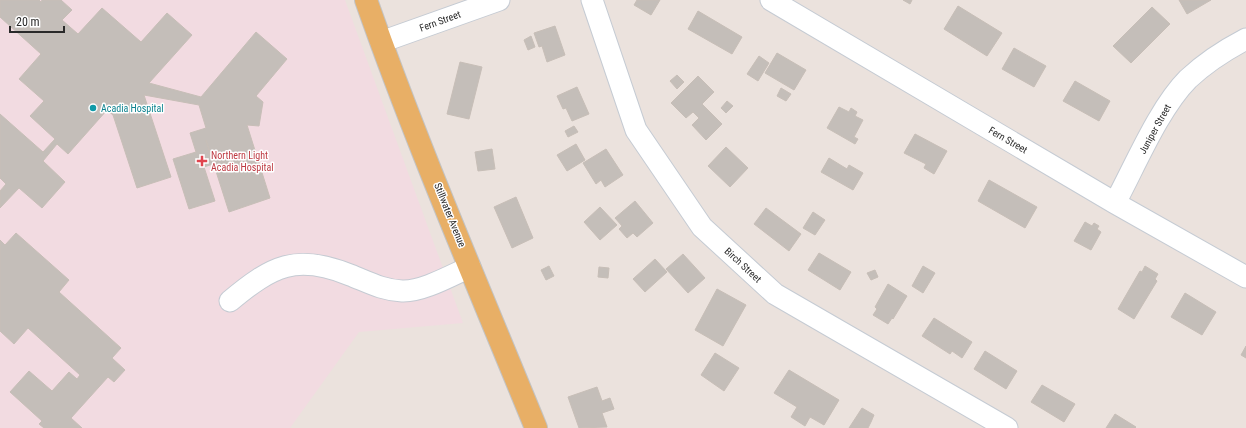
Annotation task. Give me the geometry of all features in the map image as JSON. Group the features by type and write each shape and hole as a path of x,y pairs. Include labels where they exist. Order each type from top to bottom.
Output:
{"main road":[{"name":"Stillwater Avenue","path":"366,0 381,42 470,267 536,428"}],"street":[{"name":"Fern Street","path":"381,42 499,0"},
{"name":"Birch Street","path":"592,0 636,130 702,227 775,294 1006,428"},
{"name":"Fern Street","path":"771,0 1115,203 1246,277"},
{"name":"Juniper Street","path":"1115,203 1166,106 1188,80 1219,53 1246,39"},
{"path":"230,302 254,281 280,267 311,264 350,274 377,287 404,291 435,284 470,267"}],"shaded area":[{"name":"Northern Light Acadia Hospital","path":"0,0 345,0 463,323 359,332 290,428 0,428"}],"building":[{"name":"Acadia Hospital","path":"0,0 39,0 41,2 42,0 61,0 72,10 62,20 78,34 102,8 141,42 167,13 192,35 149,83 201,97 256,32 287,59 256,96 263,102 259,126 247,125 270,198 229,212 206,140 213,164 204,167 215,201 189,209 173,159 196,152 190,133 206,128 199,105 144,95 171,177 137,188 113,115 107,110 68,154 57,144 43,161 65,182 42,208 19,188 0,208 0,191 6,184 0,178 0,114 43,152 55,139 30,116 44,101 19,79 41,54 0,17"},
{"path":"637,0 660,0 651,15 634,5"},
{"path":"903,0 912,0 910,4"},
{"path":"1179,0 1211,0 1187,14"},
{"path":"958,6 1002,33 987,56 944,29"},
{"path":"1152,7 1170,24 1131,63 1113,46"},
{"path":"698,11 742,37 732,54 688,29"},
{"path":"555,26 565,55 547,62 542,46 539,47 534,33"},
{"path":"531,36 535,47 528,50 524,40"},
{"path":"1014,48 1046,66 1034,87 1002,69"},
{"path":"777,53 806,70 794,90 765,73"},
{"path":"759,56 769,63 758,81 747,74"},
{"path":"460,62 482,67 469,119 447,114"},
{"path":"677,75 684,82 677,89 670,81"},
{"path":"698,76 714,92 702,104 722,124 706,140 692,125 699,118 693,112 686,118 671,103"},
{"path":"1075,81 1110,101 1099,121 1063,101"},
{"path":"577,87 589,114 572,121 566,108 563,109 557,96"},
{"path":"781,88 791,94 786,101 777,96"},
{"path":"727,101 733,106 726,113 721,108"},
{"path":"839,107 849,112 851,108 857,112 855,116 863,120 854,137 858,139 855,144 827,128"},
{"path":"574,126 578,132 568,137 565,131"},
{"path":"915,134 947,151 934,174 924,168 926,164 904,153"},
{"path":"576,144 585,160 567,171 557,155"},
{"path":"726,147 748,168 730,187 708,166"},
{"path":"492,149 495,169 478,171 475,152"},
{"path":"606,149 623,175 605,187 601,180 596,184 583,163"},
{"path":"829,158 847,169 849,165 863,173 853,190 821,172"},
{"path":"989,180 1037,207 1025,228 978,201"},
{"path":"516,197 533,238 512,248 494,207"},
{"path":"635,201 653,223 637,237 633,233 627,238 619,229 622,226 615,218"},
{"path":"600,207 617,225 600,240 584,222"},
{"path":"766,208 801,234 789,251 754,224"},
{"path":"813,212 825,220 815,235 803,228"},
{"path":"1085,222 1092,226 1094,223 1099,226 1097,229 1101,232 1091,250 1074,241"},
{"path":"16,233 69,280 59,292 121,348 112,358 125,370 114,382 108,377 71,418 82,428 44,428 39,424 42,421 10,392 29,371 52,391 69,372 77,379 80,375 28,328 14,344 0,331 0,240 5,245"},
{"path":"819,253 851,272 840,290 808,270"},
{"path":"683,254 705,278 688,293 666,269"},
{"path":"655,259 667,272 645,292 633,279"},
{"path":"549,266 554,276 546,280 541,270"},
{"path":"923,266 935,273 923,293 912,286"},
{"path":"1145,266 1158,274 1155,279 1157,281 1134,319 1118,309 1140,271 1142,272"},
{"path":"599,267 609,268 608,278 598,277"},
{"path":"875,270 878,277 871,280 867,273"},
{"path":"888,284 907,296 893,319 892,318 888,324 873,315 877,309 875,307"},
{"path":"717,289 746,305 723,346 695,330"},
{"path":"1185,293 1216,312 1202,335 1171,317"},
{"path":"934,318 972,342 962,358 952,351 950,354 922,336"},
{"path":"1246,346 1246,358 1241,355"},
{"path":"985,351 1017,371 1006,389 974,369"},
{"path":"715,353 739,368 724,391 701,375"},
{"path":"789,370 839,400 824,425 810,417 805,426 791,417 797,407 774,393"},
{"path":"1042,385 1075,404 1064,422 1031,402"},
{"path":"597,387 602,401 610,398 614,409 602,413 607,427 579,428 568,397"},
{"path":"862,408 874,415 868,428 849,428"},
{"path":"1115,414 1136,427 1106,428"}],"place":[{"name":"Acadia Hospital","path":"93,108"},
{"name":"Northern Light Acadia Hospital","path":"202,161"}]}
